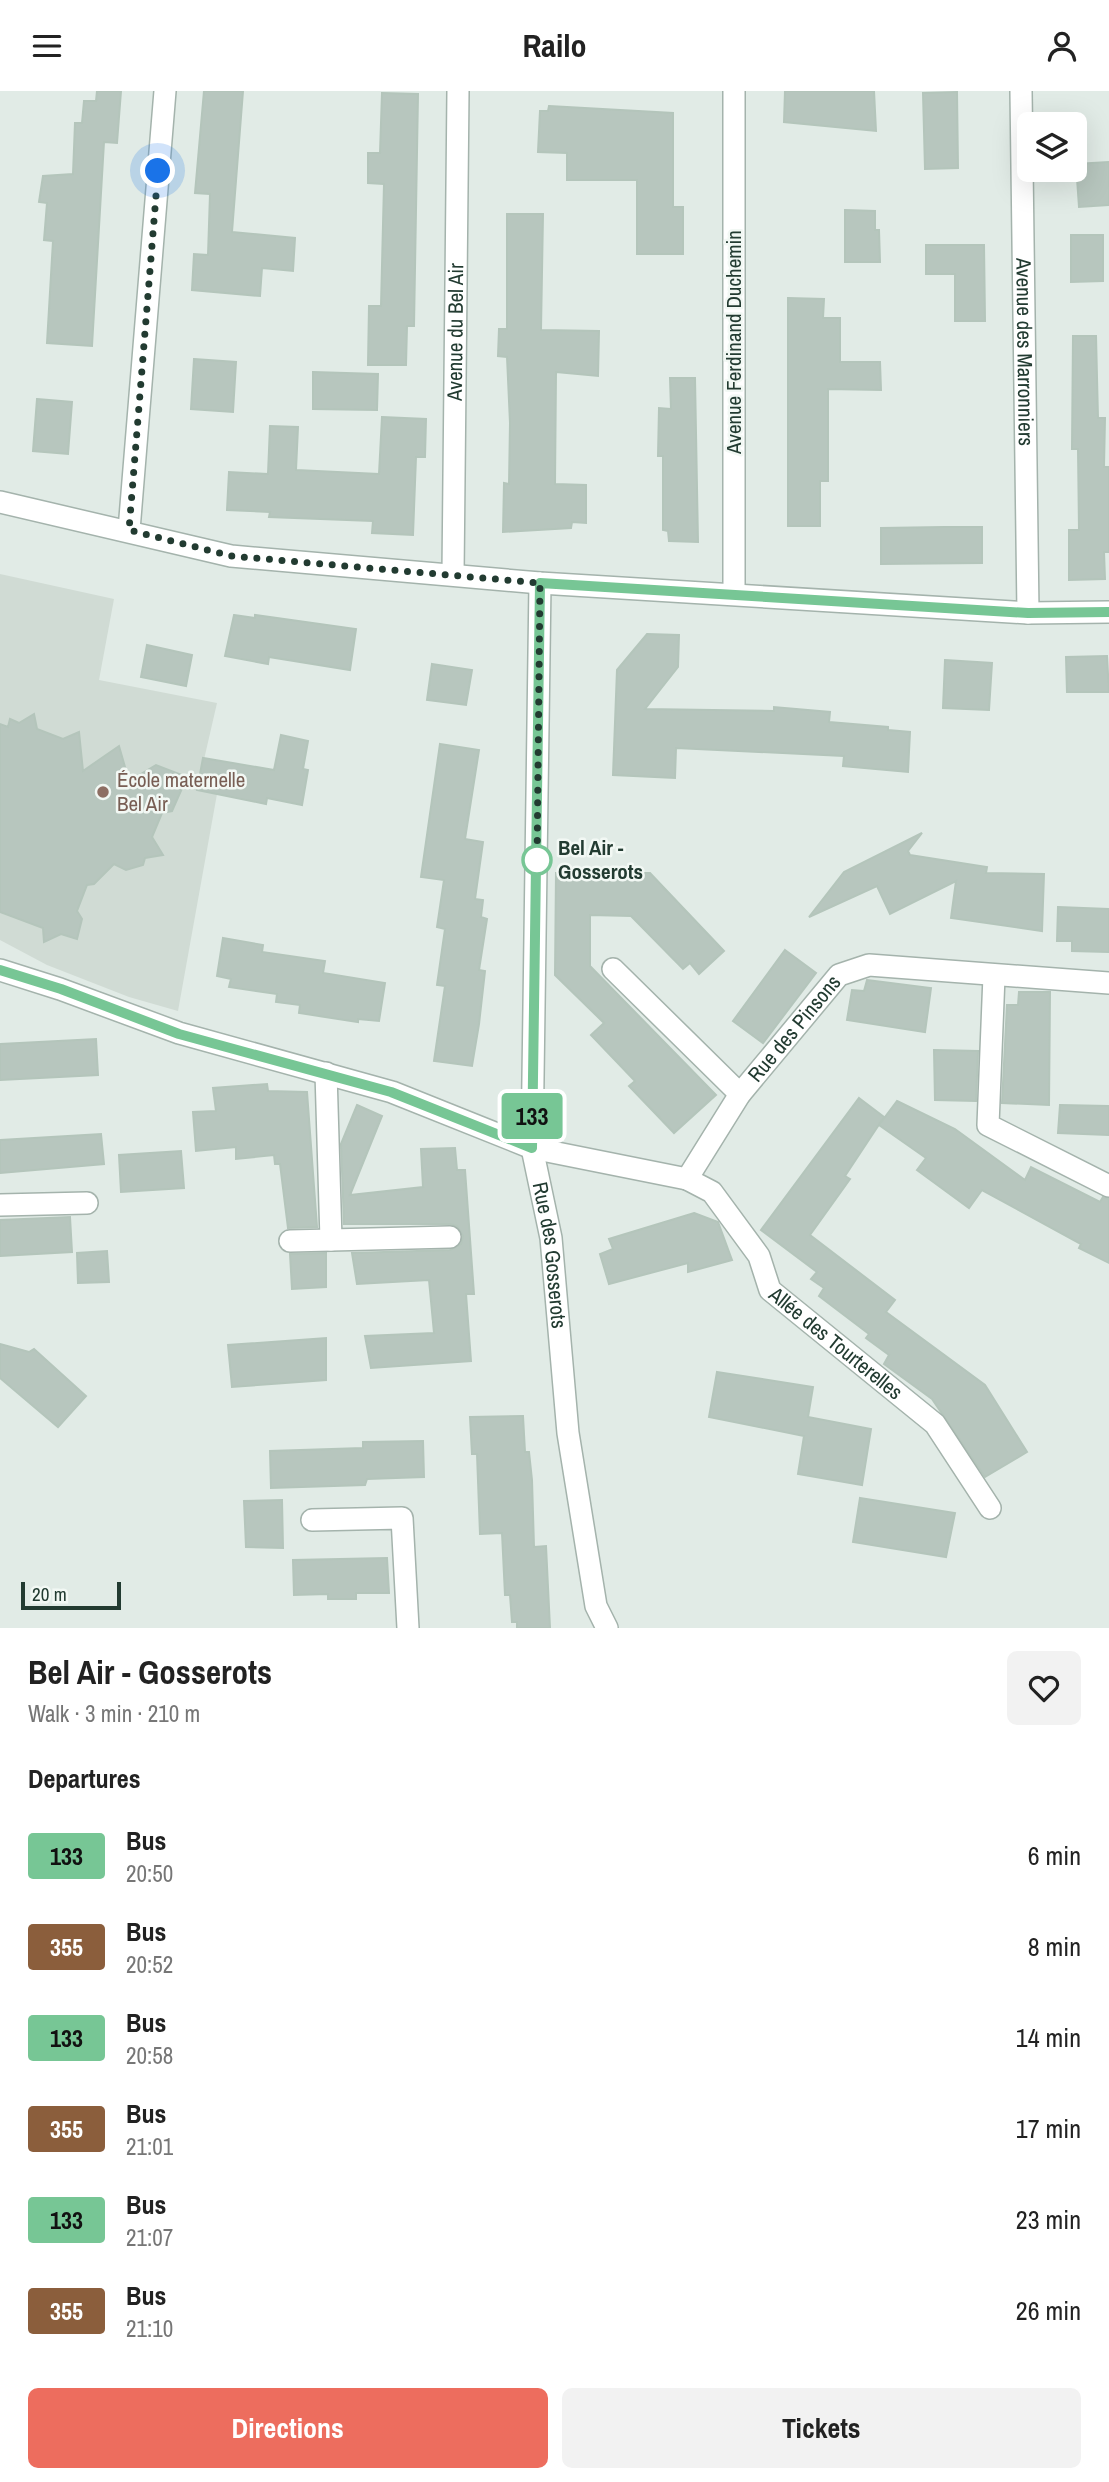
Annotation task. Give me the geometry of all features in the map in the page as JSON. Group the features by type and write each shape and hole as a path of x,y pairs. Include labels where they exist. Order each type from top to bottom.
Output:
{"street":[{"path":"129,530 164,91"},
{"name":"Avenue du Bel Air","path":"453,574 458,91"},
{"name":"Avenue Ferdinand Duchemin","path":"734,91 734,593"},
{"name":"Avenue des Marronniers","path":"1021,91 1028,613"},
{"path":"0,502 231,556 540,583 1028,613 1109,612"},
{"name":"Rue des Gosserots","path":"540,583 532,1148 551,1238 568,1433 596,1606 607,1628"},
{"name":"Rue des Pinsons","path":"687,1179 740,1094 839,975 869,965 1109,983"},
{"path":"613,969 740,1094"},
{"path":"0,970 61,989 179,1034 391,1092 532,1148 687,1179"},
{"path":"995,976 988,1125 1109,1186"},
{"path":"326,1073 331,1240"},
{"name":"Allée des Tourterelles","path":"687,1179 712,1192 728,1213 759,1256 770,1290 935,1424 990,1508"},
{"path":"0,1205 87,1203"},
{"path":"290,1241 450,1237"},
{"path":"312,1520 402,1518 408,1628"}],"shaded area":[{"name":"École maternelle Bel Air","path":"0,574 114,599 99,680 217,703 197,790 217,794 178,1011 129,997 47,965 0,940"}],"building":[{"path":"97,91 121,91 117,143 104,142 92,346 47,343 53,241 44,240 47,203 39,202 43,176 73,174 75,123 82,123 84,101 96,101"},
{"path":"204,91 243,91 232,232 295,238 293,271 262,268 260,296 192,290 194,254 208,255 210,194 195,193"},
{"path":"785,91 874,91 876,131 784,122"},
{"path":"957,92 958,168 925,169 923,93"},
{"path":"382,93 418,94 414,326 407,326 406,365 368,365 369,306 381,306 384,184 368,183 368,153 380,153"},
{"path":"549,106 673,113 673,207 683,207 683,254 637,254 637,180 567,180 567,153 538,152 540,111 548,111"},
{"path":"1109,162 1109,205 1079,207 1077,182 1087,182 1087,163"},
{"path":"845,210 875,211 875,230 879,230 880,262 845,262"},
{"path":"507,214 543,214 541,330 599,331 598,376 556,372 555,484 586,485 586,523 572,522 571,528 503,532 504,483 509,484 510,423 507,357 498,356 499,329 507,329"},
{"path":"1071,235 1103,235 1103,281 1071,282"},
{"path":"926,245 984,245 985,321 955,321 955,274 926,274"},
{"path":"788,298 824,299 823,318 840,318 840,362 880,362 881,390 828,389 828,481 820,481 820,526 788,526"},
{"path":"1073,336 1096,336 1098,418 1105,418 1104,467 1109,467 1109,552 1104,552 1105,579 1069,580 1069,530 1079,530 1078,449 1072,449"},
{"path":"194,359 236,362 233,412 191,409"},
{"path":"313,372 378,374 377,410 313,409"},
{"path":"670,378 695,378 698,542 669,541 668,531 663,530 663,456 658,456 659,408 671,409"},
{"path":"37,399 72,402 68,454 33,451"},
{"path":"382,417 426,419 425,457 416,457 413,535 372,533 373,521 269,517 270,512 227,510 229,472 268,474 270,426 298,427 296,470 379,474"},
{"path":"982,527 982,563 881,564 881,528"},
{"path":"234,615 255,618 255,615 356,629 350,670 269,657 268,664 225,656"},
{"path":"647,634 679,635 678,667 645,709 774,711 774,707 830,712 829,722 888,727 888,730 910,732 908,772 843,766 844,756 676,748 675,778 613,775 617,670"},
{"path":"147,645 192,655 186,686 141,677"},
{"path":"1107,656 1109,692 1067,692 1066,657"},
{"path":"945,660 992,663 989,710 943,708"},
{"path":"432,664 472,670 466,705 427,700"},
{"path":"34,714 37,729 63,739 79,732 83,771 119,746 129,781 156,765 187,777 172,811 162,813 152,837 163,855 145,858 143,865 126,870 114,864 94,884 87,885 77,911 82,919 77,939 61,934 44,942 43,928 0,912 0,724 8,727 10,719 19,723"},
{"path":"281,735 308,741 303,769 308,770 302,805 267,798 266,804 197,790 203,758 274,770"},
{"path":"440,744 479,750 465,839 483,842 475,899 483,900 481,917 487,919 479,970 485,971 472,1066 434,1061 445,986 437,985 445,929 437,927 444,880 421,877"},
{"path":"922,833 908,851 910,855 987,867 986,873 1044,874 1042,931 951,918 956,881 890,914 877,886 809,917 844,872"},
{"path":"556,873 650,873 724,951 699,974 690,963 683,969 631,916 590,915 590,966 716,1095 674,1133 629,1086 635,1081 591,1035 604,1023 555,975"},
{"path":"1058,907 1109,909 1109,952 1072,951 1072,941 1057,941"},
{"path":"223,938 263,945 262,952 325,961 323,973 385,983 379,1021 358,1019 358,1022 299,1013 300,1005 276,1002 277,994 229,987 231,979 217,976"},
{"path":"785,950 816,973 763,1043 733,1021"},
{"path":"867,980 931,988 925,1032 847,1020 852,990 864,991"},
{"path":"1019,992 1050,992 1049,1105 1002,1103 1007,1005 1018,1005"},
{"path":"96,1039 98,1075 0,1080 0,1044"},
{"path":"934,1050 978,1051 976,1101 935,1100"},
{"path":"267,1084 268,1091 307,1092 317,1227 288,1228 280,1164 275,1164 274,1155 236,1159 236,1147 196,1151 193,1112 216,1111 213,1088"},
{"path":"859,1098 884,1117 845,1176 850,1179 810,1235 895,1300 886,1312 985,1385 1027,1452 985,1477 932,1399 884,1364 889,1355 866,1338 869,1334 819,1296 824,1288 811,1279 817,1272 761,1230"},
{"path":"897,1101 955,1129 1025,1180 1031,1167 1100,1202 1103,1197 1109,1199 1109,1263 1079,1248 1081,1244 982,1190 969,1208 917,1170 926,1158 879,1125"},
{"path":"357,1105 382,1116 350,1195 423,1187 421,1149 455,1148 457,1170 465,1170 474,1294 466,1294 471,1361 371,1368 365,1336 434,1333 429,1280 357,1284 352,1253 450,1250 461,1244 463,1236 457,1226 450,1224 344,1224 341,1144"},
{"path":"1060,1105 1109,1106 1109,1135 1058,1133"},
{"path":"101,1134 104,1164 0,1173 0,1140"},
{"path":"181,1151 184,1188 121,1192 119,1155"},
{"path":"694,1213 718,1222 732,1260 688,1272 688,1263 609,1284 600,1254 613,1249 609,1239"},
{"path":"70,1217 72,1252 0,1256 0,1220"},
{"path":"107,1251 109,1282 78,1283 77,1253"},
{"path":"326,1253 326,1287 292,1289 290,1254"},
{"path":"326,1338 326,1380 232,1387 228,1345"},
{"path":"0,1344 29,1352 34,1349 86,1396 58,1427 0,1378"},
{"path":"717,1372 813,1387 808,1417 871,1429 862,1485 798,1474 804,1436 709,1417"},
{"path":"523,1416 525,1452 529,1452 532,1480 534,1547 546,1546 550,1628 517,1628 517,1622 512,1622 510,1595 505,1595 502,1533 480,1534 477,1454 472,1454 470,1417"},
{"path":"423,1441 424,1477 367,1479 365,1485 271,1488 270,1451 363,1448 363,1442"},
{"path":"860,1498 955,1513 946,1557 853,1542"},
{"path":"282,1500 283,1548 246,1547 244,1501"},
{"path":"387,1558 389,1593 356,1593 356,1599 328,1599 328,1594 294,1595 293,1560"}],"bus line":[{"name":"133","path":"0,970 61,989 179,1034 391,1092 532,1148 531,1068 537,865 540,583 1028,613 1109,612"}],"place":[{"name":"École maternelle Bel Air","path":"103,792"},
{"name":"Bel Air - Gosserots","path":"537,860"}],"route":[{"path":"158,171 129,530 231,556 540,583 537,865 537,860"}]}
